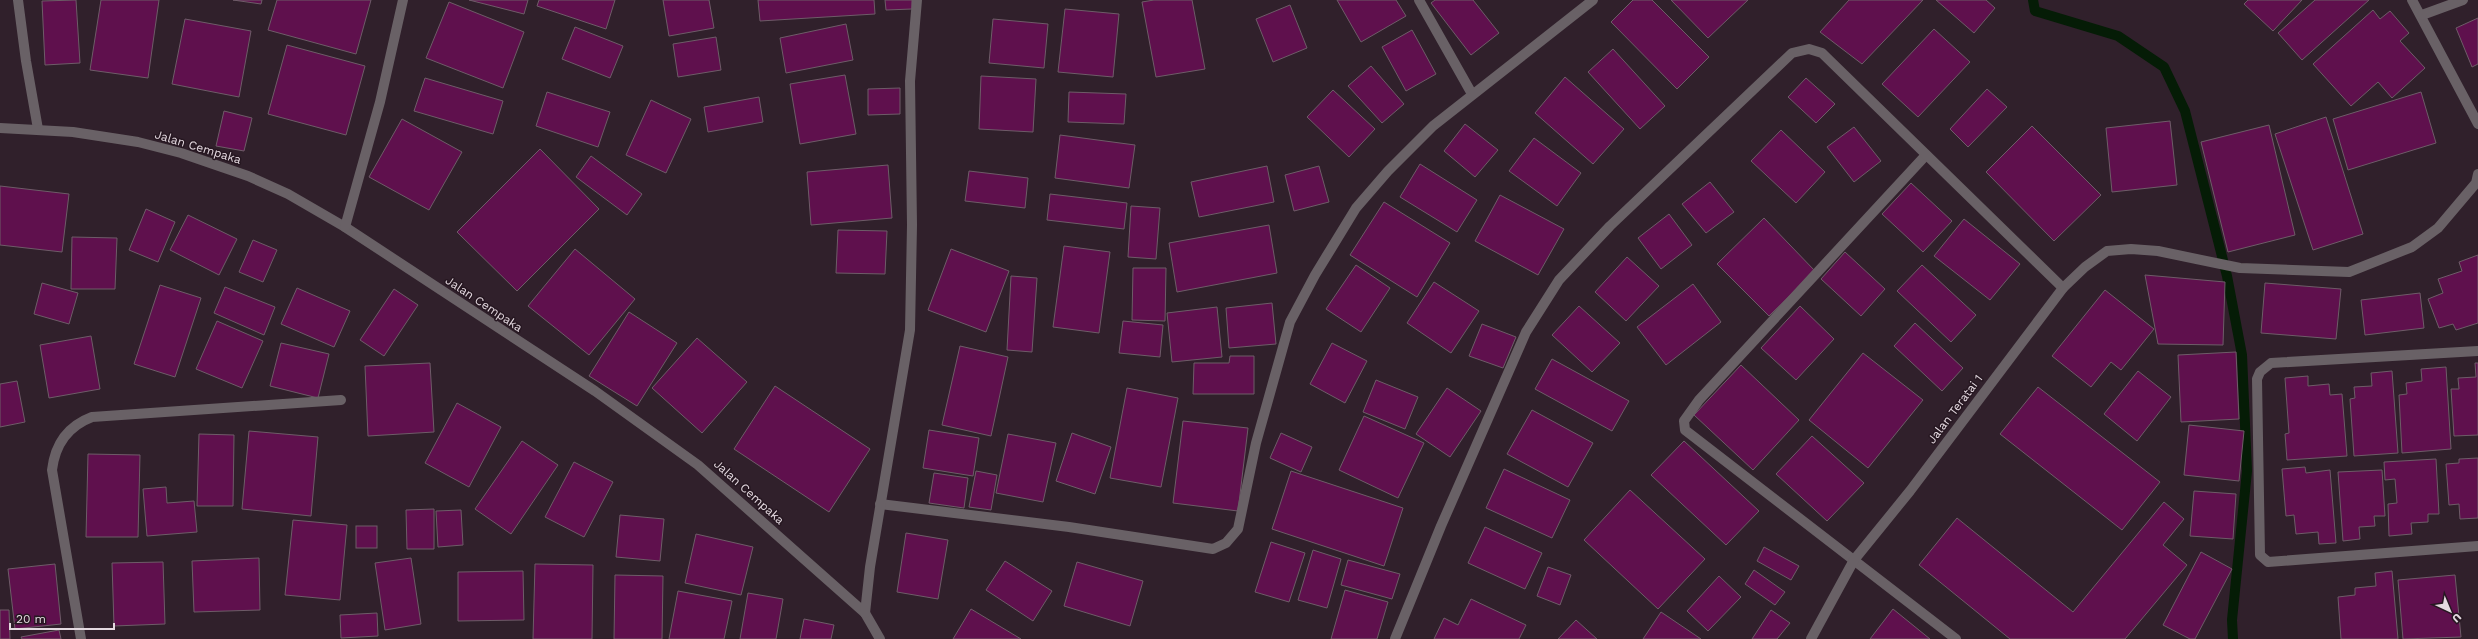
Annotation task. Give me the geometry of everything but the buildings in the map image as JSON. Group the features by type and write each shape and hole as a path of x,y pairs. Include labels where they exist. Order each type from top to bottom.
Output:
{"street":[{"path":"18,0 26,61 38,129"},
{"path":"345,227 380,102 403,0"},
{"path":"865,613 880,504 910,330 912,225 910,80 917,0"},
{"path":"1419,0 1472,94"},
{"path":"880,504 1069,527 1213,549 1226,543 1238,529 1256,443 1290,322 1356,208 1388,171 1433,126 1593,0"},
{"path":"2412,0 2422,15 2478,124"},
{"path":"2422,15 2464,0"},
{"path":"1395,639 1441,526 1526,332 1559,280 1610,226 1792,53 1809,49 1822,54 2063,288"},
{"name":"Jalan Cempaka","path":"0,128 74,132 138,142 181,153 261,182 288,194 345,227 595,391 698,464 865,613 880,639"},
{"path":"1926,154 1700,400 1684,421 1684,430 1956,639"},
{"name":"Jalan Teratai 1","path":"1811,639 1854,560 1910,491 2063,288 2085,267 2107,251 2158,251 2240,268 2349,272 2412,247 2438,228 2476,183 2478,174"},
{"path":"2478,351 2271,363 2260,372 2257,378 2260,555 2263,559 2268,562 2478,546"},
{"path":"81,639 52,470 59,444 69,431 80,422 92,417 341,400"}],"waterway":[{"path":"2033,0 2035,11 2118,36 2164,67 2185,111 2227,276 2242,355 2247,471 2232,620 2233,639"}]}
